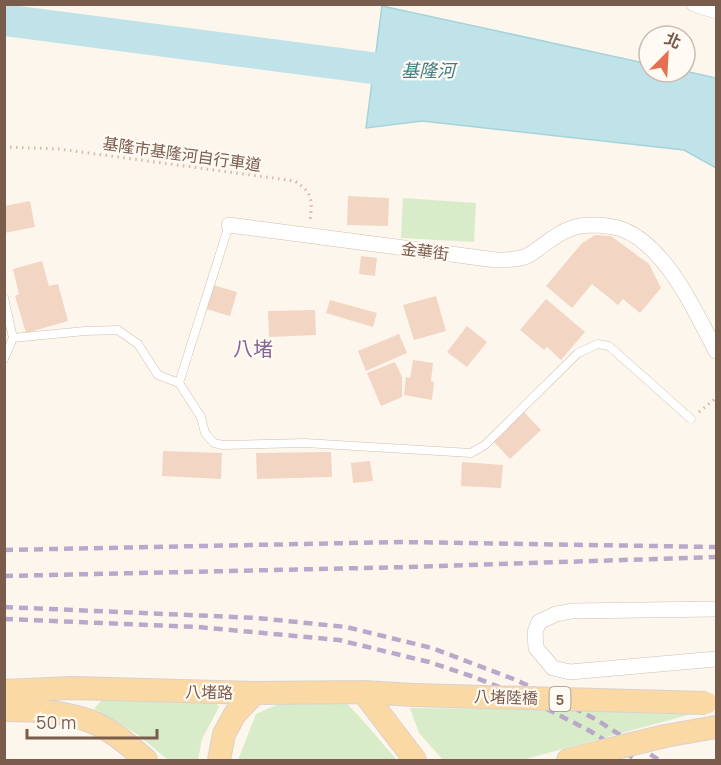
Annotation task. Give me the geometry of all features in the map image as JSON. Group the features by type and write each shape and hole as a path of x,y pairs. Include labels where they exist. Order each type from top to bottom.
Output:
{"main road":[{"name":"八堵路","path":"4,691 72,688 255,693 363,692 414,695"},
{"path":"363,692 415,760"},
{"path":"219,760 224,734 235,714 255,693"},
{"name":"八堵陸橋","path":"414,695 711,703"},
{"path":"4,710 65,714 97,724 128,744 146,760"},
{"path":"568,760 604,756 665,736 717,727"}],"street":[{"path":"694,4 717,11"},
{"name":"金華街","path":"229,225 496,260 512,260 527,256 570,228 587,225 608,226 623,230 638,238 665,262 717,351"},
{"path":"717,609 572,611 556,614 539,622 535,632 536,648 544,658 553,668 570,672 717,659"}],"lane":[{"name":"金華街","path":"179,383 229,225"},
{"path":"4,298 13,338 4,359"},
{"path":"13,338 117,330 138,344 158,375 179,383 201,417 205,433 214,443 224,445 305,442 471,453 485,444 578,353 598,344 609,346 691,419"}],"path":[{"name":"基隆市基隆河自行車道","path":"4,147 59,149 295,181 305,188 312,201 309,236"},
{"path":"691,419 717,398"}],"green space":[{"path":"403,198 476,203 474,242 401,238"},
{"path":"214,700 219,707 202,739 198,760 168,760 137,734 94,709 101,701"},
{"path":"345,702 397,760 238,760 256,714 281,703"},
{"path":"410,708 703,711 522,760 443,760 419,733"}],"water":[{"name":"基隆河","path":"382,6 637,61 637,84 697,84 697,74 716,78 716,168 684,150 422,121 366,128"}],"building":[{"path":"348,196 389,198 388,226 347,225"},
{"path":"30,201 35,227 4,233 4,206"},
{"path":"595,235 611,236 649,264 661,288 640,313 623,299 618,305 592,284 572,308 546,286 582,243"},
{"path":"361,256 377,258 375,276 359,274"},
{"path":"42,261 49,286 58,284 68,321 26,333 15,296 19,294 13,269"},
{"path":"213,285 237,292 230,316 206,309"},
{"path":"436,296 446,331 414,340 403,305"},
{"path":"546,299 585,332 561,360 547,347 544,350 520,330"},
{"path":"330,300 377,313 373,327 326,313"},
{"path":"315,310 316,335 269,337 268,311"},
{"path":"467,326 487,342 467,367 447,352"},
{"path":"399,334 407,353 366,371 358,351"},
{"path":"413,360 433,363 432,400 404,395 406,377 410,378"},
{"path":"395,362 402,377 402,397 381,406 367,373"},
{"path":"524,412 541,430 510,459 493,441"},
{"path":"163,451 222,453 221,479 162,476"},
{"path":"331,452 332,477 257,479 256,453"},
{"path":"370,461 373,481 353,483 351,463"},
{"path":"462,462 503,465 501,488 461,486"}],"waterway":[{"name":"基隆河","path":"4,20 418,74"}],"railway":[{"path":"4,550 401,542 716,547"},
{"path":"4,576 409,567 716,557"},
{"path":"4,607 257,618 346,627 432,648 516,680 597,720 659,760"},
{"path":"4,619 198,627 339,640 429,662 512,692 590,731 637,760"}],"district":[{"name":"八堵","path":"253,348"}]}
